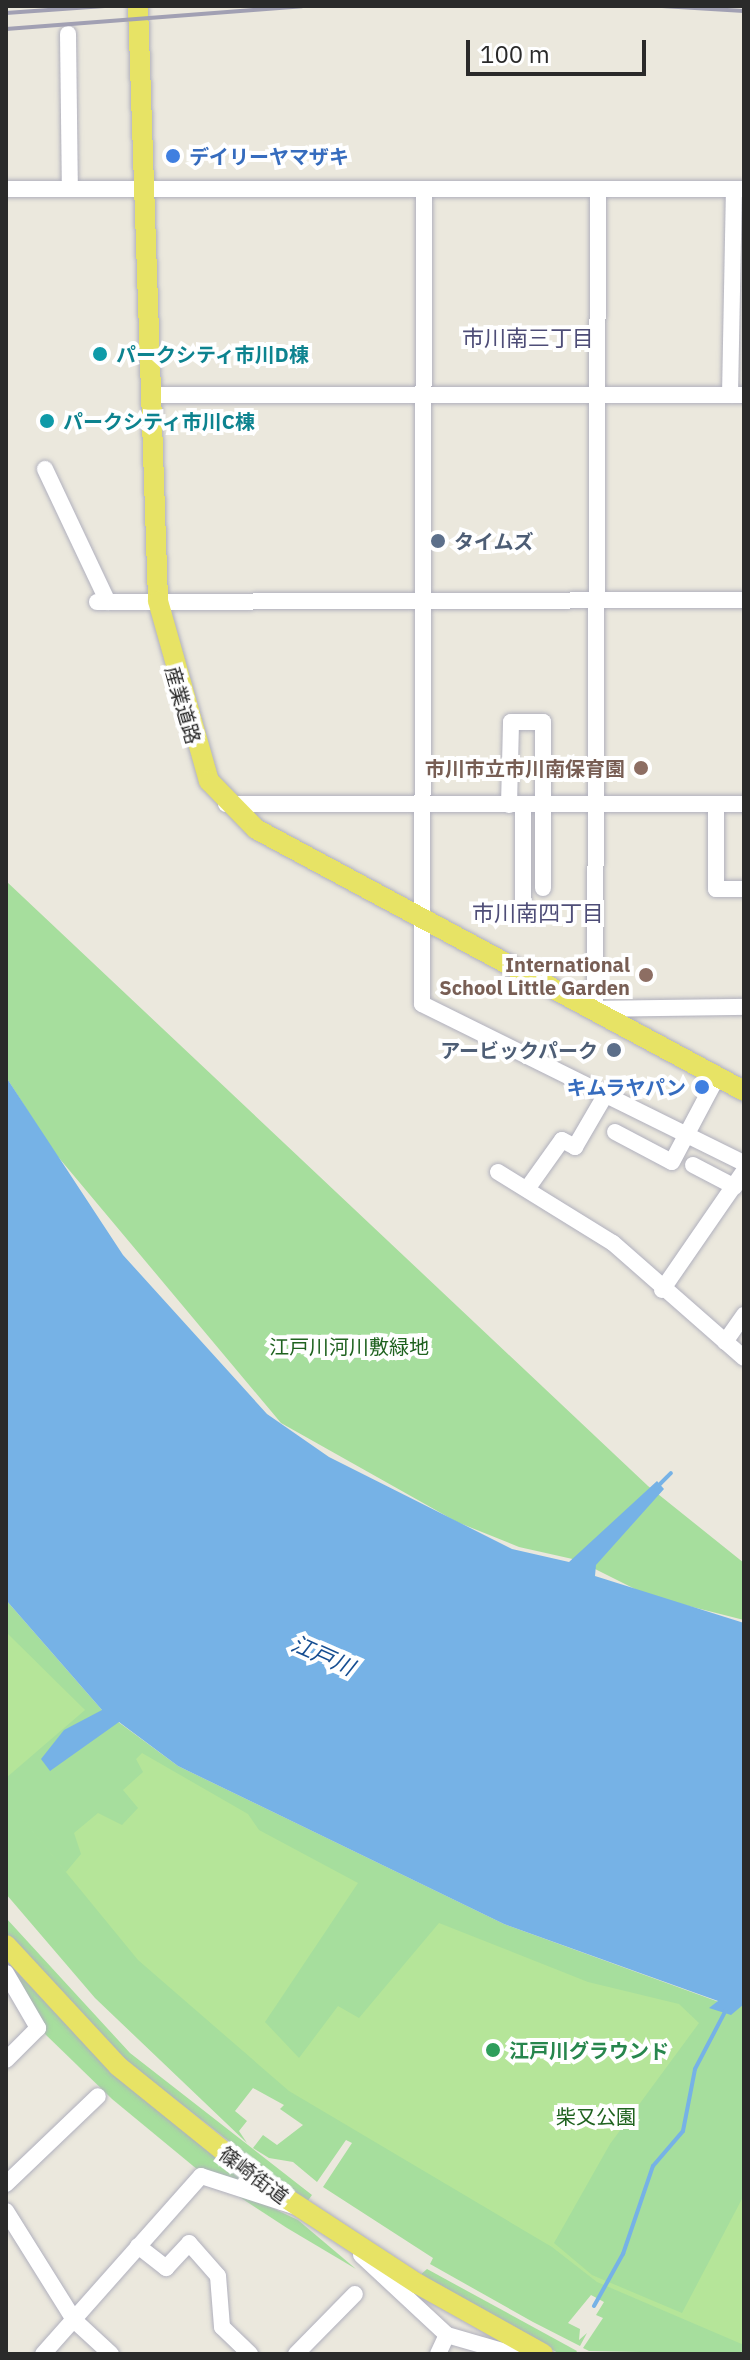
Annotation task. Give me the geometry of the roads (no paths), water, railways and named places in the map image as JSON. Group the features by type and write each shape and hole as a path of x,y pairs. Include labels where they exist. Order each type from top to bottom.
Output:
{"main road":[{"name":"産業道路","path":"138,6 147,188 158,601 199,761 225,804 256,829 421,913 744,1091"},
{"name":"篠崎街道","path":"6,1945 118,2066 297,2207 543,2354"}],"street":[{"path":"68,34 70,189"},
{"path":"6,189 739,189 737,395 151,395"},
{"path":"424,189 421,395 422,1004 744,1163"},
{"path":"598,189 595,1009 744,1007"},
{"path":"45,469 94,561 102,602 744,600"},
{"path":"523,903 511,722 543,722 543,888"},
{"path":"225,804 744,804"},
{"path":"716,805 716,889 744,889"},
{"path":"615,1132 672,1162 717,1077"},
{"path":"527,1189 562,1140 575,1147 606,1094"},
{"path":"693,1165 735,1187"},
{"path":"662,1290 744,1171"},
{"path":"498,1172 613,1243 662,1290 744,1358"},
{"path":"725,1342 744,1315"},
{"path":"6,1973 38,2028 6,2060"},
{"path":"6,2184 98,2096"},
{"path":"43,2354 201,2176 297,2207"},
{"path":"6,2211 74,2320 111,2354"},
{"path":"138,2246 166,2268 189,2243 218,2276 222,2327 250,2354"},
{"path":"358,2246 447,2335 513,2354"},
{"path":"296,2354 355,2294"},
{"path":"438,2354 447,2335"}],"water":[{"name":"江戸川","path":"6,1077 123,1255 267,1414 329,1457 512,1549 569,1562 657,1481 664,1489 596,1565 595,1576 744,1623 744,2004 731,2015 709,2008 718,2001 504,1924 178,1766 119,1722 50,1771 41,1759 64,1730 102,1710 6,1600"}],"waterway":[{"path":"656,1488 671,1473"},
{"path":"594,2306 623,2254 653,2166 683,2131 695,2069 726,2010"}],"railway":[{"path":"6,13 105,6"},
{"path":"6,29 302,6"},
{"path":"662,6 744,11"}],"place":[{"name":"デイリーヤマザキ","path":"173,156"},
{"name":"パークシティ市川D棟","path":"100,354"},
{"name":"パークシティ市川C棟","path":"47,421"},
{"name":"タイムズ","path":"438,541"},
{"name":"市川市立市川南保育園","path":"641,768"},
{"name":"International School Little Garden","path":"646,975"},
{"name":"アービックパーク","path":"614,1050"},
{"name":"キムラヤパン","path":"702,1087"},
{"name":"江戸川グラウンド","path":"493,2050"}],"district":[{"name":"市川南三丁目","path":"528,338"},
{"name":"市川南四丁目","path":"538,913"}],"park label":[{"name":"江戸川河川敷緑地","path":"349,1346"},
{"name":"柴又公園","path":"596,2116"}]}
